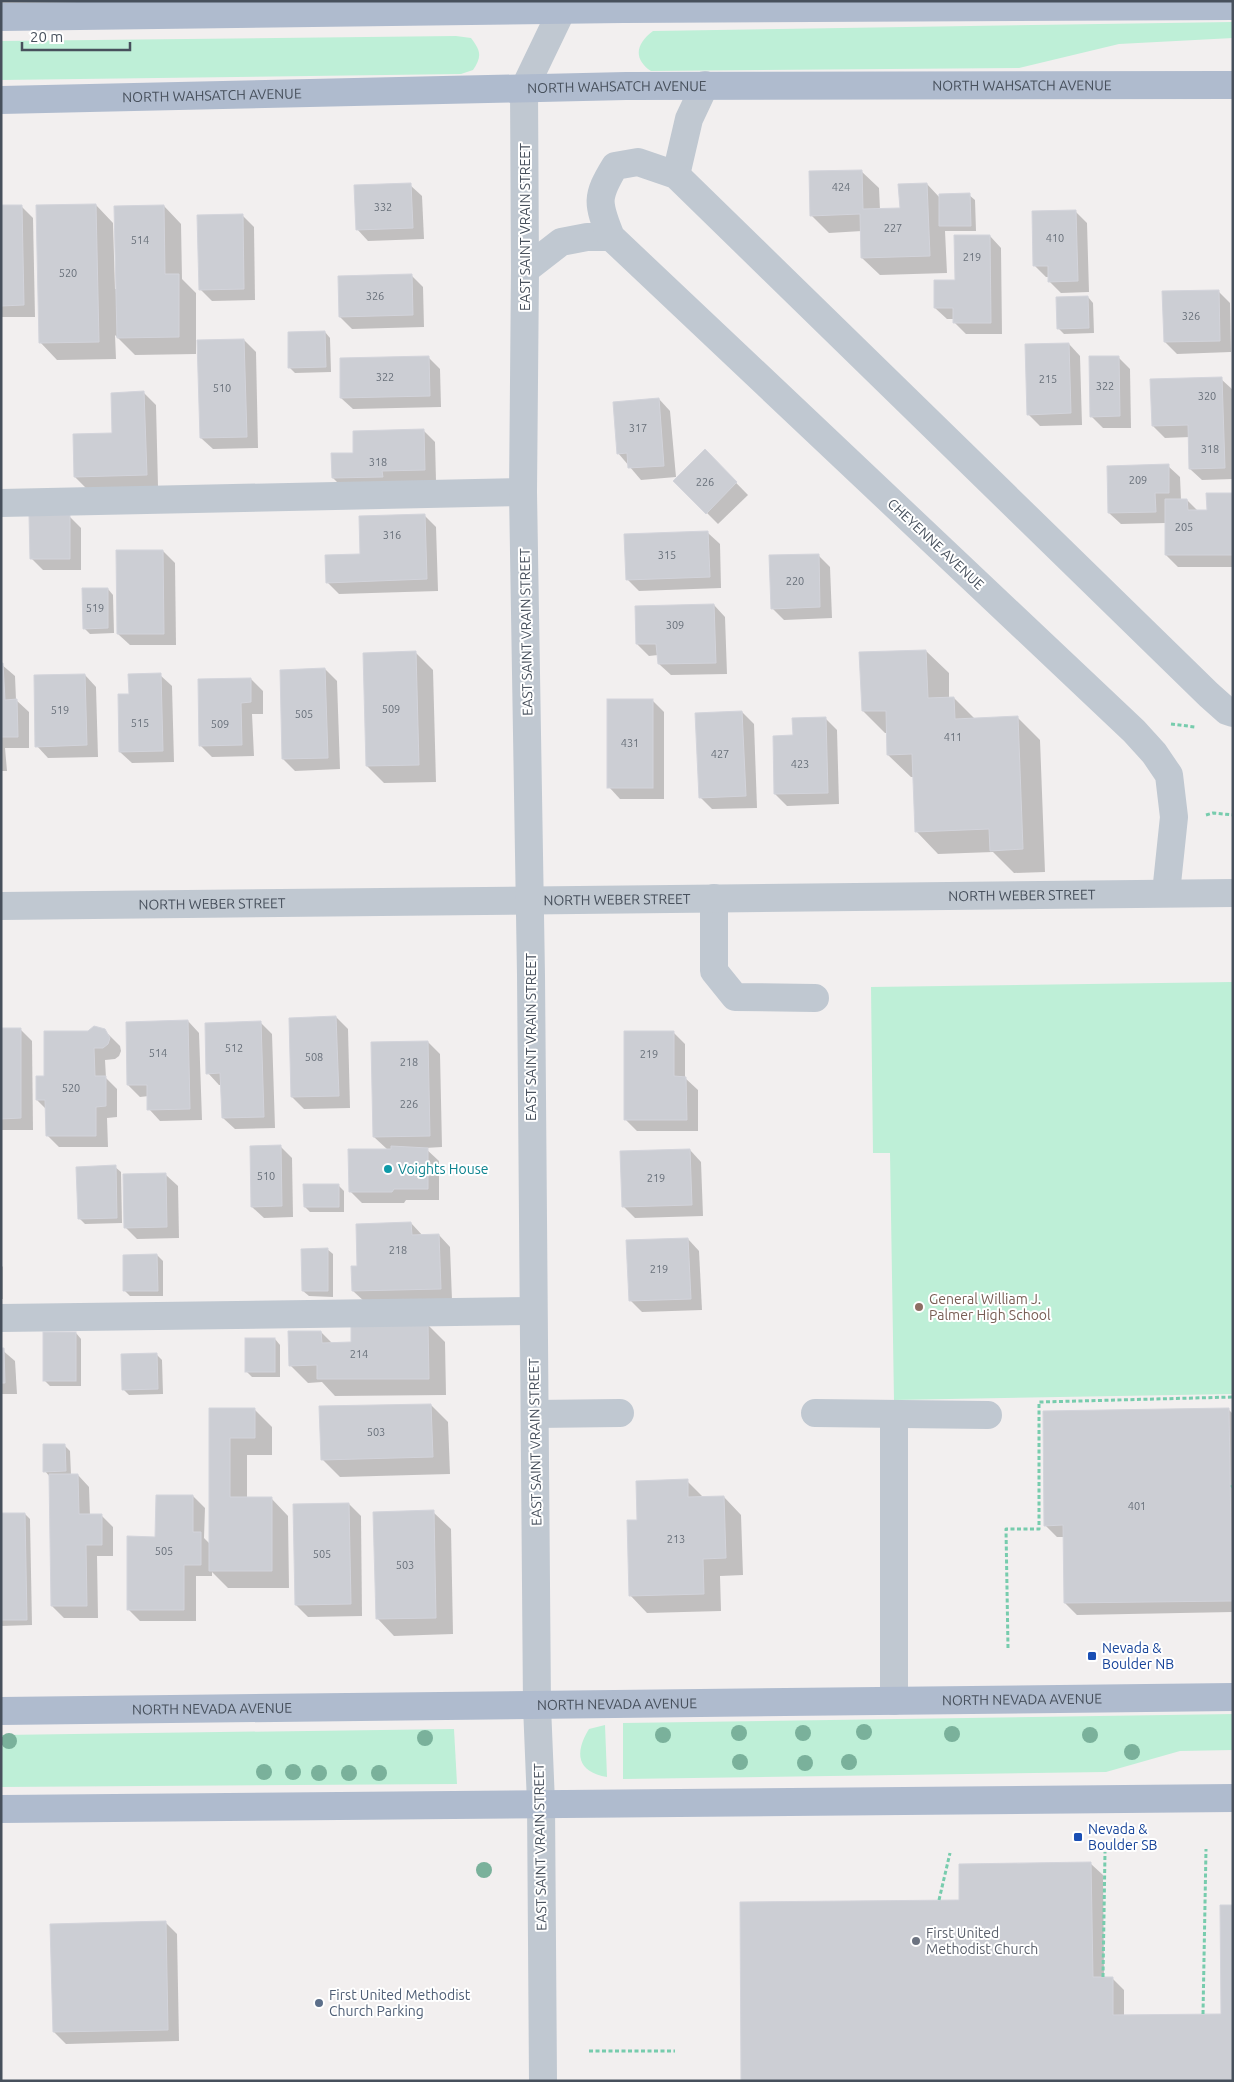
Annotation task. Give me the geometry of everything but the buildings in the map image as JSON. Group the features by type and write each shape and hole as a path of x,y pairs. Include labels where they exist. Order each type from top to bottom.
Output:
{"main road":[{"path":"1,16 562,6 1233,6"},
{"name":"NORTH WAHSATCH AVENUE","path":"1,100 705,85 1233,85"},
{"name":"NORTH NEVADA AVENUE","path":"1,1711 1233,1697"},
{"path":"1,1809 1233,1798"}],"street":[{"name":"EAST SAINT VRAIN STREET","path":"543,2081 541,1803 537,1706 530,900 523,492 524,89 562,6"},
{"path":"676,175 689,119 705,85"},
{"name":"CHEYENNE AVENUE","path":"1166,893 1174,817 1169,775 1154,753 1134,731 611,237 601,213 601,189 615,166 638,162 676,175 1202,688 1227,711 1233,713"},
{"path":"525,270 561,242 587,237 611,237"},
{"path":"1,503 523,492"},
{"name":"NORTH WEBER STREET","path":"1,906 1233,893"},
{"path":"714,898 714,971 735,997 815,998"},
{"path":"1,1318 533,1310"},
{"path":"534,1414 620,1413"},
{"path":"815,1413 988,1415"},
{"path":"894,1415 894,1701"}],"path":[{"path":"1008,1648 1006,1529 1039,1529 1039,1402 1233,1398"},
{"path":"1203,2014 1206,1849"},
{"path":"1104,1977 1105,1852"},
{"path":"940,1900 950,1853"},
{"path":"589,2051 675,2051"}],"green space":[{"path":"1232,22 1233,38 1119,44 1019,68 651,71 641,61 639,56 643,40 653,31"},
{"path":"456,36 471,38 479,54 478,61 473,70 461,74 1,80 1,41"},
{"path":"1233,982 1233,1394 894,1400 890,1153 873,1153 871,987"},
{"path":"1233,1714 1233,1750 1180,1751 1106,1772 623,1779 623,1723"},
{"path":"605,1725 607,1777 589,1771 581,1760 580,1753 584,1738 589,1729"},
{"path":"454,1729 457,1784 1,1787 1,1735"}],"place":[{"name":"Voights House","path":"388,1169"},
{"name":"General William J. Palmer High School","path":"919,1307"},
{"name":"Nevada & Boulder NB","path":"1092,1656"},
{"name":"Nevada & Boulder SB","path":"1078,1837"},
{"name":"First United Methodist Church","path":"916,1941"},
{"name":"First United Methodist Church Parking","path":"319,2003"}]}
